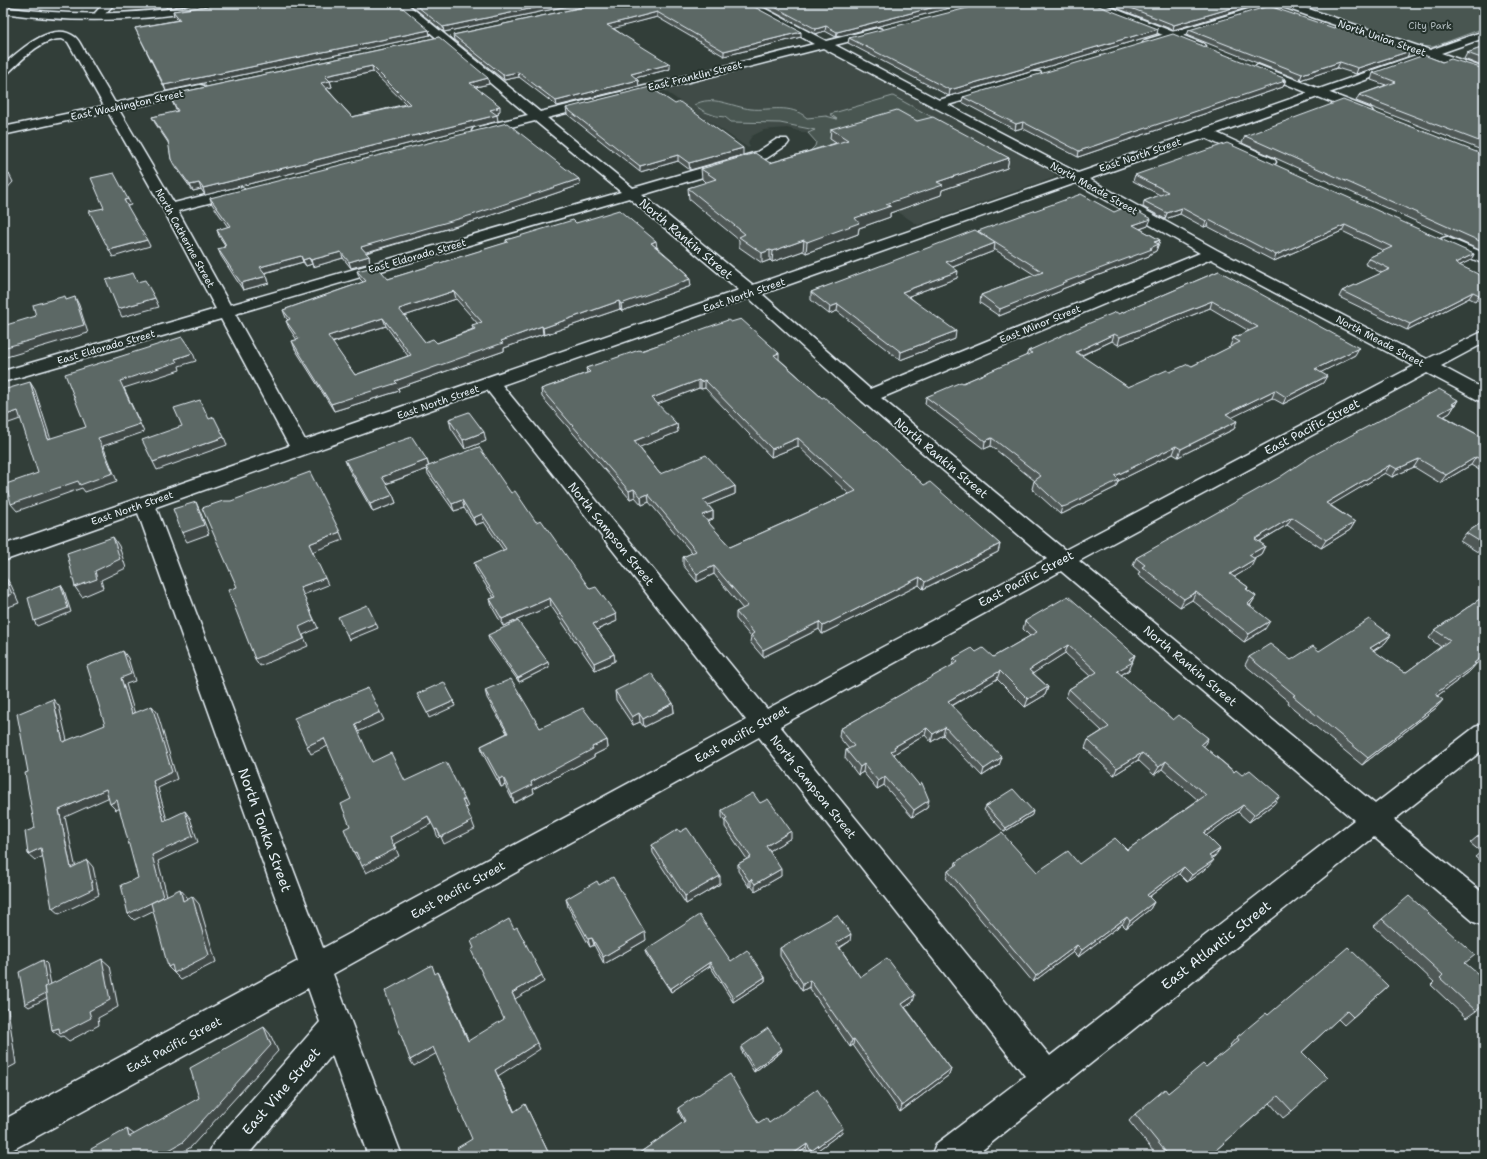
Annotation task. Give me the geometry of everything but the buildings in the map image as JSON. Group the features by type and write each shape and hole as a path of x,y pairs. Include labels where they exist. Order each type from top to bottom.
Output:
{"street":[{"path":"100,13 110,3"},
{"path":"3,10 100,13 154,10 206,3"},
{"path":"3,10 32,15 97,19 155,15 228,3"},
{"name":"North Rankin Street","path":"400,3 751,292 868,397 1484,912"},
{"name":"North Meade Street","path":"746,3 1076,177 1212,253 1484,396"},
{"path":"1091,3 1214,51"},
{"path":"1139,45 1281,3"},
{"name":"North Union Street","path":"1281,3 1484,72"},
{"name":"East Franklin Street","path":"466,134 890,28"},
{"path":"428,41 457,34"},
{"name":"East North Street","path":"3,553 1320,93 1484,34"},
{"name":"North Catherine Street","path":"3,71 34,44 47,38 68,36 72,40 170,209 300,449"},
{"path":"1249,65 1377,116"},
{"path":"937,104 1048,71"},
{"name":"East Washington Street","path":"3,131 214,86"},
{"path":"1205,133 1284,169"},
{"name":"East Eldorado Street","path":"3,377 762,155 782,142"},
{"path":"170,209 250,188"},
{"path":"1434,237 1484,259"},
{"name":"East Minor Street","path":"868,397 1212,253"},
{"name":"East Pacific Street","path":"3,1138 316,969 762,722 1062,560 1484,336"},
{"name":"North Sampson Street","path":"491,383 1046,1078"},
{"name":"North Tonka Street","path":"145,504 385,1156"},
{"name":"East Atlantic Street","path":"948,1156 1484,734"},
{"name":"East Vine Street","path":"225,1156 337,1026"}],"shaded area":[{"path":"813,50 826,50 1055,173 1053,178 918,225 808,153 815,146 816,142 814,138 806,133 787,128 764,130 752,136 748,142 750,147 748,148 662,89"}],"green space":[{"name":"City Park","path":"1291,3 1484,3 1484,28 1433,47 1418,46"},
{"path":"893,96 943,123 843,147 808,153 815,146 816,142 808,133 815,130 780,123 731,122 725,117 716,116 705,112 694,105 701,102 715,101 751,109 787,109 800,113 807,118 826,116 837,119 830,114"},
{"path":"1064,1150 1107,1150 1113,1156 1057,1156"}]}
